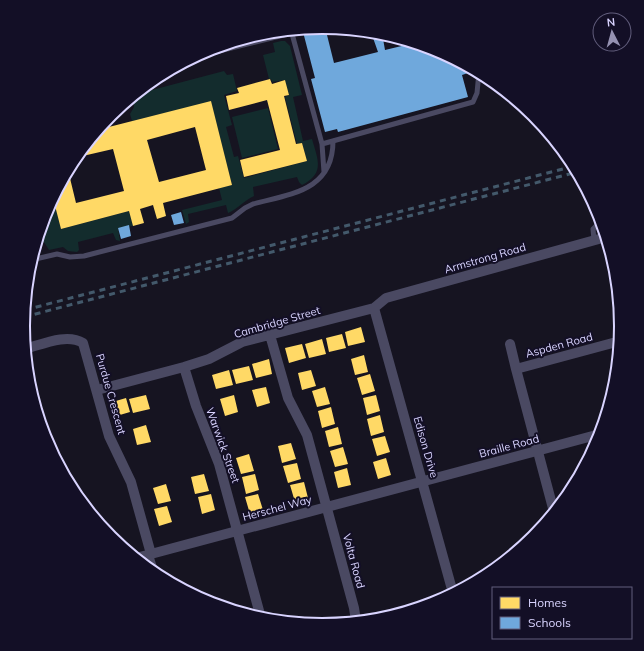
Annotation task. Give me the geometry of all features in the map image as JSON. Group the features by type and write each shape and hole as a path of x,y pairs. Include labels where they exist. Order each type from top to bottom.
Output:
{"street":[{"name":"Armstrong Road","path":"374,308 386,298 601,238"},
{"name":"Cambridge Street","path":"97,390 209,359 242,342 374,308"},
{"name":"Edison Drive","path":"374,308 451,587"},
{"name":"Volta Road","path":"270,335 288,398 308,435 355,616"},
{"name":"Purdue Crescent","path":"31,347 68,338 76,339 83,343 87,352 109,436 131,482 151,562"},
{"name":"Aspden Road","path":"552,505 516,368 613,343"},
{"path":"510,344 516,368"},
{"name":"Warwick Street","path":"184,367 196,406 220,464 259,611"},
{"name":"Braille Road","path":"423,481 592,436"},
{"name":"Herschel Way","path":"143,556 423,481"}],"lane":[{"path":"293,35 322,144 324,172"},
{"path":"242,44 251,42"},
{"path":"322,144 473,102 477,93 478,79"},
{"path":"38,258 57,254 70,257 84,256 232,218 253,204 311,186 324,172 331,158 333,141"},
{"path":"594,240 593,229 596,226"}],"green space":[{"path":"285,41 290,46 302,95 293,97 303,141 312,139 318,160 317,171 314,176 302,185 297,177 253,187 254,196 231,212 228,213 226,205 188,214 189,222 186,224 182,210 222,200 219,188 232,185 211,102 132,121 130,114 134,107 134,102 148,91 224,71 227,75 233,74 237,91 224,95 232,125 226,127 234,157 238,156 244,178 307,161 302,143 297,144 285,97 289,95 285,80 272,82 271,79 269,79 263,55 275,52 273,43"},
{"path":"268,108 278,149 242,158 232,117"},
{"path":"55,207 61,229 129,211 133,226 118,228 120,241 116,240 113,233 78,242 79,250 77,252 68,251 63,247 49,250 44,242 42,242 46,230 48,229 47,226"}],"building: Homes":[{"path":"270,79 272,84 285,80 289,95 284,96 296,144 302,143 307,161 244,177 240,160 280,150 267,100 229,110 226,96 239,93 237,88"},
{"path":"211,101 232,185 163,203 166,216 157,219 153,205 140,209 144,223 133,226 129,211 61,229 55,207 70,178 76,203 124,191 113,149 84,156 108,127","holes":["195,127 206,170 159,182 147,140"]},
{"path":"361,327 365,342 348,346 345,332"},
{"path":"342,334 346,348 329,352 326,338"},
{"path":"322,339 326,354 309,358 305,344"},
{"path":"302,344 306,358 289,363 285,348"},
{"path":"364,355 368,372 355,375 351,359"},
{"path":"269,359 272,374 256,378 252,364"},
{"path":"249,366 253,380 236,384 232,370"},
{"path":"229,370 233,385 216,389 212,375"},
{"path":"311,370 316,386 302,390 298,373"},
{"path":"370,374 375,391 362,395 357,378"},
{"path":"266,387 270,403 257,407 252,390"},
{"path":"325,387 330,404 317,407 312,391"},
{"path":"146,395 150,409 133,413 129,399"},
{"path":"234,395 238,412 225,416 220,399"},
{"path":"376,395 380,411 367,415 363,398"},
{"path":"126,398 130,412 113,417 109,403"},
{"path":"331,407 335,424 322,428 318,411"},
{"path":"380,415 384,432 371,436 367,419"},
{"path":"146,425 151,442 137,445 133,429"},
{"path":"338,427 342,444 329,447 325,431"},
{"path":"385,436 390,452 377,456 372,439"},
{"path":"291,443 296,459 282,463 278,446"},
{"path":"343,447 348,464 335,467 330,451"},
{"path":"249,454 254,471 241,474 236,458"},
{"path":"386,458 391,475 378,479 373,462"},
{"path":"297,463 301,479 288,483 283,466"},
{"path":"347,468 351,485 338,488 334,472"},
{"path":"204,474 209,491 195,494 191,477"},
{"path":"255,474 259,490 246,494 242,477"},
{"path":"304,482 308,498 295,502 290,485"},
{"path":"166,484 171,501 158,504 153,488"},
{"path":"211,494 215,510 202,514 198,497"},
{"path":"258,494 263,510 250,514 245,497"},
{"path":"167,506 172,522 159,526 154,509"}],"building: Schools":[{"path":"304,34 331,34 327,35 334,63 378,52 373,38 383,40 385,50 405,45 434,56 468,73 462,75 468,97 338,132 337,129 325,132 311,79 315,78"},
{"path":"181,212 184,223 174,225 171,215"},
{"path":"129,225 131,236 121,239 118,228"}],"railway":[{"path":"31,308 568,168"},
{"path":"31,315 571,174"}]}
